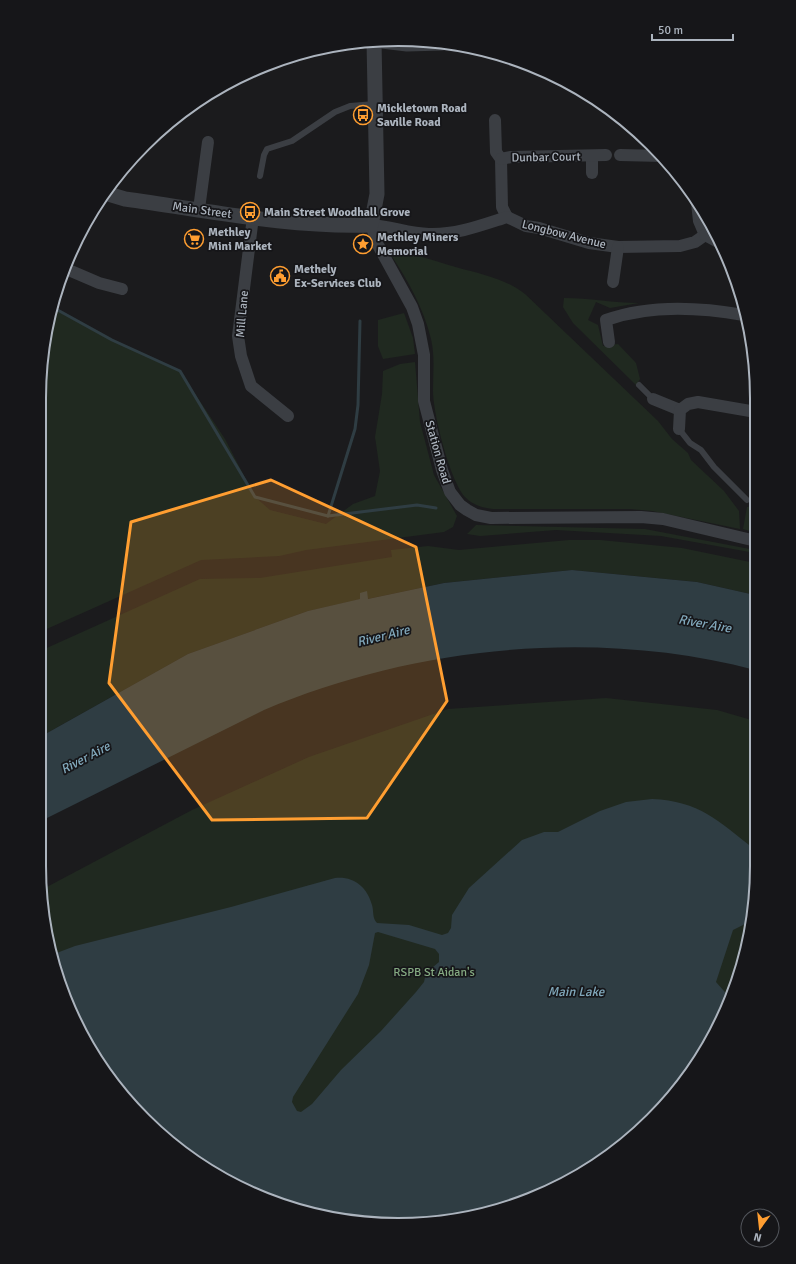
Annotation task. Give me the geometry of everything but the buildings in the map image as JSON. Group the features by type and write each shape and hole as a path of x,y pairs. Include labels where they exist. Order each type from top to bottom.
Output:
{"street":[{"path":"372,226 377,194 377,105 374,47"},
{"name":"Dunbar Court","path":"496,120 496,152 501,158 502,207 507,216"},
{"path":"199,209 208,142"},
{"path":"620,155 650,152"},
{"name":"Dunbar Court","path":"501,158 606,155"},
{"name":"Dunbar Court","path":"592,156 592,173"},
{"name":"Main Street","path":"110,195 125,199 295,223 372,226"},
{"path":"698,214 705,235 713,240"},
{"name":"Longbow Avenue","path":"372,226 394,227 428,234 443,234 476,227 507,216 526,226 539,228 589,243 618,247 680,246 695,242 705,235"},
{"name":"Mill Lane","path":"252,217 238,336 241,356 251,386 288,416"},
{"name":"Station Road","path":"372,226 378,245 412,307 418,324 425,362 424,401 431,430 450,492 460,505 476,515 491,518 619,516 663,519 750,540"},
{"name":"Longbow Avenue","path":"613,282 618,247"},
{"path":"70,271 99,283 122,289"},
{"path":"609,342 606,320 623,313 663,308 740,315"},
{"path":"653,399 680,410"},
{"path":"680,410 688,404 698,402 750,411"},
{"path":"679,429 680,410"}],"lane":[{"path":"260,176 264,155 267,149 292,141 335,112 350,106 377,105"},
{"path":"639,385 653,399"},
{"path":"679,429 690,443 701,450 714,467 747,500"}],"highlighted area":[{"path":"271,480 416,547 447,701 367,818 212,820 109,683 131,522"}],"green space":[{"path":"387,249 414,255 493,278 510,284 525,294 658,421 672,439 688,453 691,460 724,491 739,511 740,529 652,511 630,509 493,509 478,506 472,503 460,490 454,478 439,430 433,391 433,352 428,327 419,303 401,270"},
{"path":"564,298 639,303 610,308 596,302 588,320 598,325 603,346 618,344 636,363 640,379 636,385 573,323 563,307"},
{"path":"57,310 112,340 180,371 225,439 255,497 270,510 326,524 353,504 375,496 380,471 375,437 382,394 383,371 400,364 415,362 420,422 434,475 457,516 453,527 444,532 306,550 279,556 201,560 46,629 46,398 49,352"},
{"path":"404,313 413,338 415,354 383,359 378,346 378,320"},
{"path":"750,506 750,531 743,529 747,507"},
{"path":"476,525 645,529 750,549 750,552 661,536 556,530 480,536 467,534"},
{"path":"569,540 600,540 682,548 750,562 750,594 697,582 572,570 444,583 367,599 367,591 361,599 308,611 188,654 46,734 46,648 200,579 260,578 392,557 391,550 428,546 459,550"},
{"name":"Main Lake","path":"606,698 717,710 750,720 749,889 747,912 738,957 714,1022 691,1062 663,1098 630,1131 594,1159 574,1171 554,1182 511,1199 489,1206 444,1215 398,1218 375,1217 352,1215 307,1206 242,1182 202,1159 166,1131 133,1098 105,1062 82,1022 73,1001 58,957 49,912 47,887 192,810 309,757 448,709"}],"water":[{"name":"River Aire","path":"572,570 697,582 750,594 750,669 695,657 633,650 570,647 506,650 444,658 382,671 322,688 264,710 46,819 46,734 188,654 308,611 360,599 360,593 367,591 368,599 444,583"},
{"name":"Main Lake","path":"652,799 683,804 708,814 750,846 749,889 745,924 733,930 716,982 726,993 714,1022 691,1062 663,1098 630,1131 594,1159 554,1182 489,1206 444,1215 421,1217 398,1218 352,1215 307,1206 285,1199 242,1182 222,1171 202,1159 166,1131 133,1098 105,1062 82,1022 58,957 57,953 75,946 231,907 335,878 354,881 363,888 370,899 375,921 377,923 409,925 442,935 448,933 451,928 452,915 469,888 522,840 544,832 558,832 600,811 626,802","holes":["378,932 435,949 439,954 439,962 426,973 424,982 381,1031 341,1070 312,1104 301,1112 297,1111 292,1102 293,1097 358,994 369,965 375,933"]}],"waterway":[{"path":"57,310 112,340 180,371 255,497 328,516 417,505 436,508"},
{"path":"328,516 355,429 358,405 360,321"}],"place":[{"name":"Mickletown Road Saville Road","path":"363,115"},
{"name":"Main Street Woodhall Grove","path":"250,212"},
{"name":"Methley Mini Market","path":"194,239"},
{"name":"Methley Miners Memorial","path":"363,244"},
{"name":"Methely Ex-Services Club","path":"280,276"}],"park label":[{"name":"RSPB St Aidan's","path":"434,972"}]}
